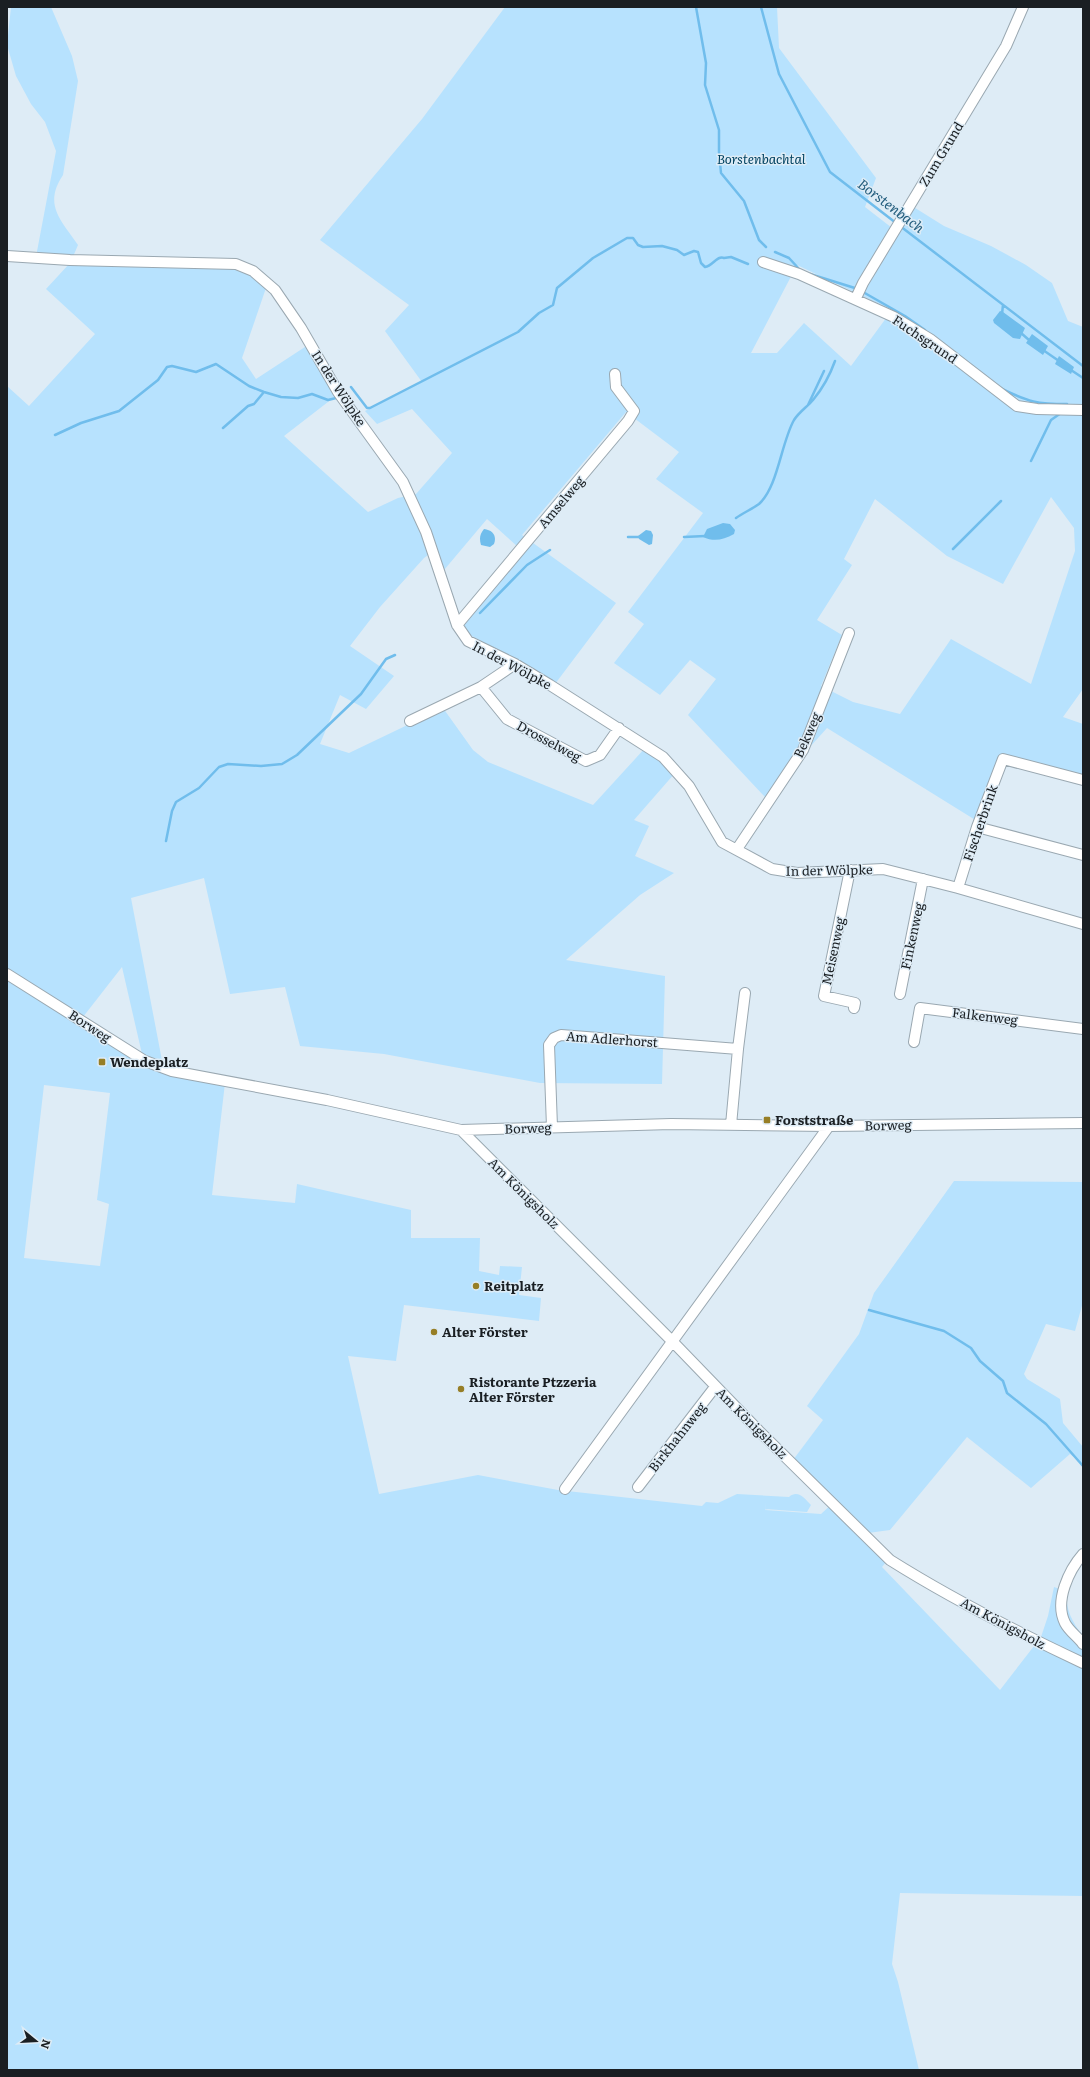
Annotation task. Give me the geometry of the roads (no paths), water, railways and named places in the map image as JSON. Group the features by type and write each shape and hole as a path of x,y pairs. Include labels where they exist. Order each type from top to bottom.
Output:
{"street":[{"name":"Zum Grund","path":"857,296 863,283 1006,46 1023,7"},
{"name":"In der Wölpke","path":"7,256 70,260 236,264 253,271 275,290 301,328 338,392 403,482 426,532 457,625 468,641 515,664 649,746 676,769 689,786 722,842 772,869 797,873 883,869 958,888 1083,924"},
{"name":"Fuchsgrund","path":"763,262 787,269 857,296 894,317 930,340 1016,406 1037,410 1083,410"},
{"name":"Amselweg","path":"457,625 628,421 634,411 616,386 615,374"},
{"name":"Bekweg","path":"737,849 803,750 849,633"},
{"path":"410,721 481,687 515,664"},
{"name":"Drosselweg","path":"481,687 507,719 586,761 600,755 619,728"},
{"name":"Fischerbrink","path":"958,888 977,827 1003,759 1083,780"},
{"path":"977,827 1083,855"},
{"name":"Meisenweg","path":"850,870 824,996 855,1003 854,1008"},
{"name":"Finkenweg","path":"900,994 923,879"},
{"name":"Borweg","path":"7,974 145,1061 172,1071 327,1100 461,1130 656,1124 829,1126 1083,1123"},
{"path":"731,1126 745,993"},
{"name":"Falkenweg","path":"914,1042 920,1008 1083,1029"},
{"name":"Am Adlerhorst","path":"552,1127 549,1045 554,1038 561,1035 738,1049"},
{"path":"565,1489 829,1126"},
{"name":"Am Königsholz","path":"461,1130 890,1560 915,1576 1041,1644 1083,1663"},
{"name":"Birkhahnweg","path":"638,1487 716,1387"},
{"path":"1083,1554 1065,1585 1062,1611 1064,1622 1083,1644"}],"waterway":[{"name":"Borstenbach","path":"696,7 706,63 705,85 719,130 721,173 744,201 759,240 766,247"},
{"name":"Borstenbach","path":"761,7 779,74 830,172 896,223"},
{"name":"Borstenbach","path":"900,226 1083,366"},
{"path":"351,387 367,408 370,408 518,332 539,313 553,305 557,288 593,258 627,238 633,238 638,245 643,247 662,246 677,250 684,255 694,251 698,252 701,263 705,267 722,257 731,257 748,264"},
{"name":"Borstenbach","path":"775,252 789,258 800,270"},
{"name":"Borstenbach","path":"810,274 858,289"},
{"name":"Borstenbach","path":"863,292 905,316 925,330"},
{"path":"1002,314 1003,305"},
{"path":"1021,333 1029,340"},
{"path":"1043,350 1059,361"},
{"path":"736,518 759,504 771,487 794,420 820,391 835,361"},
{"path":"55,435 81,423 119,411 158,380 167,367 172,366 196,372 216,364 249,386 281,397 298,398 312,394 328,400 336,398"},
{"path":"1071,370 1083,378"},
{"path":"808,405 824,371"},
{"name":"Borstenbach","path":"1002,389 1019,397 1033,401 1067,404"},
{"path":"223,428 248,406 254,404 264,392"},
{"path":"1031,461 1051,420 1061,413"},
{"path":"953,549 1001,501"},
{"path":"684,537 705,536"},
{"path":"628,537 642,537"},
{"path":"480,613 527,565 550,550"},
{"path":"166,841 172,811 176,802 199,788 219,767 228,764 261,766 282,764 297,755 361,694 386,659 395,655"},
{"path":"869,1310 944,1331 971,1348 980,1361 1003,1381 1007,1393 1046,1424 1083,1466"}],"place":[{"name":"Wendeplatz","path":"102,1062"},
{"name":"Forststraße","path":"767,1120"},
{"name":"Reitplatz","path":"476,1286"},
{"name":"Alter Förster","path":"434,1332"},
{"name":"Ristorante Ptzzeria Alter Förster","path":"461,1389"}],"park label":[{"name":"Borstenbachtal","path":"761,159"}]}
